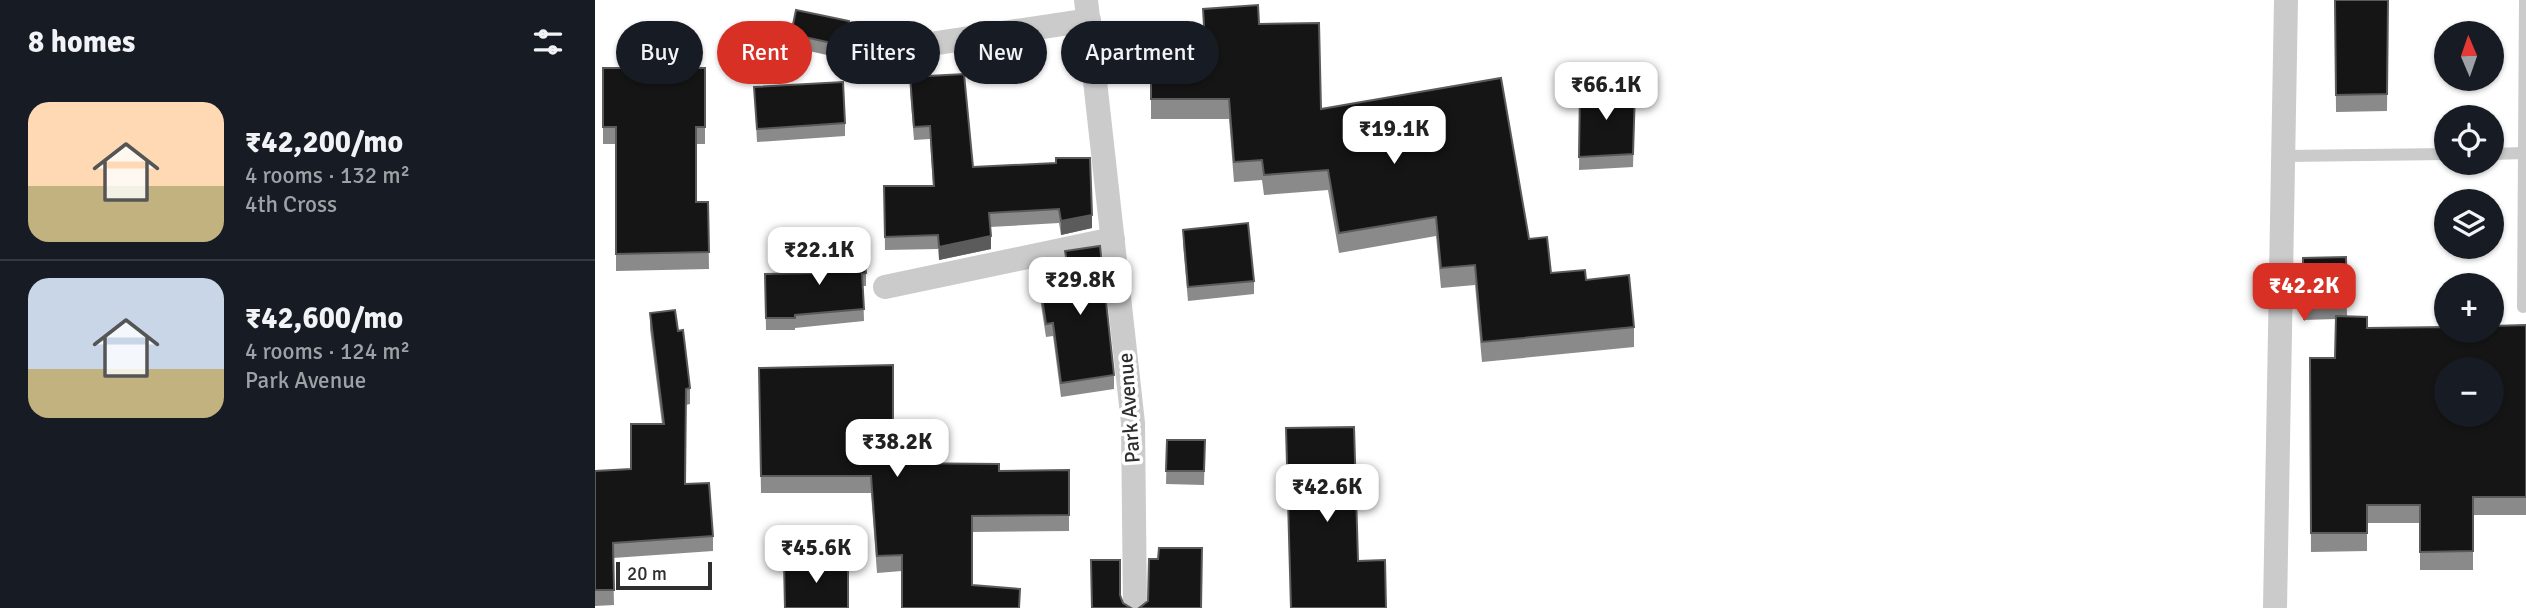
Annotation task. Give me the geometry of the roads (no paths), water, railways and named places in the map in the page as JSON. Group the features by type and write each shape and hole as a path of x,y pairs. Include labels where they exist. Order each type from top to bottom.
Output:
{"street":[{"path":"2275,608 2286,0"},
{"path":"940,39 1088,10"},
{"name":"Park Avenue","path":"1088,10 1133,423 1135,608"},
{"path":"885,287 1113,239"}],"lane":[{"path":"2522,307 2525,0"},
{"path":"2504,154 2523,153"},
{"path":"2284,156 2434,154"}]}
